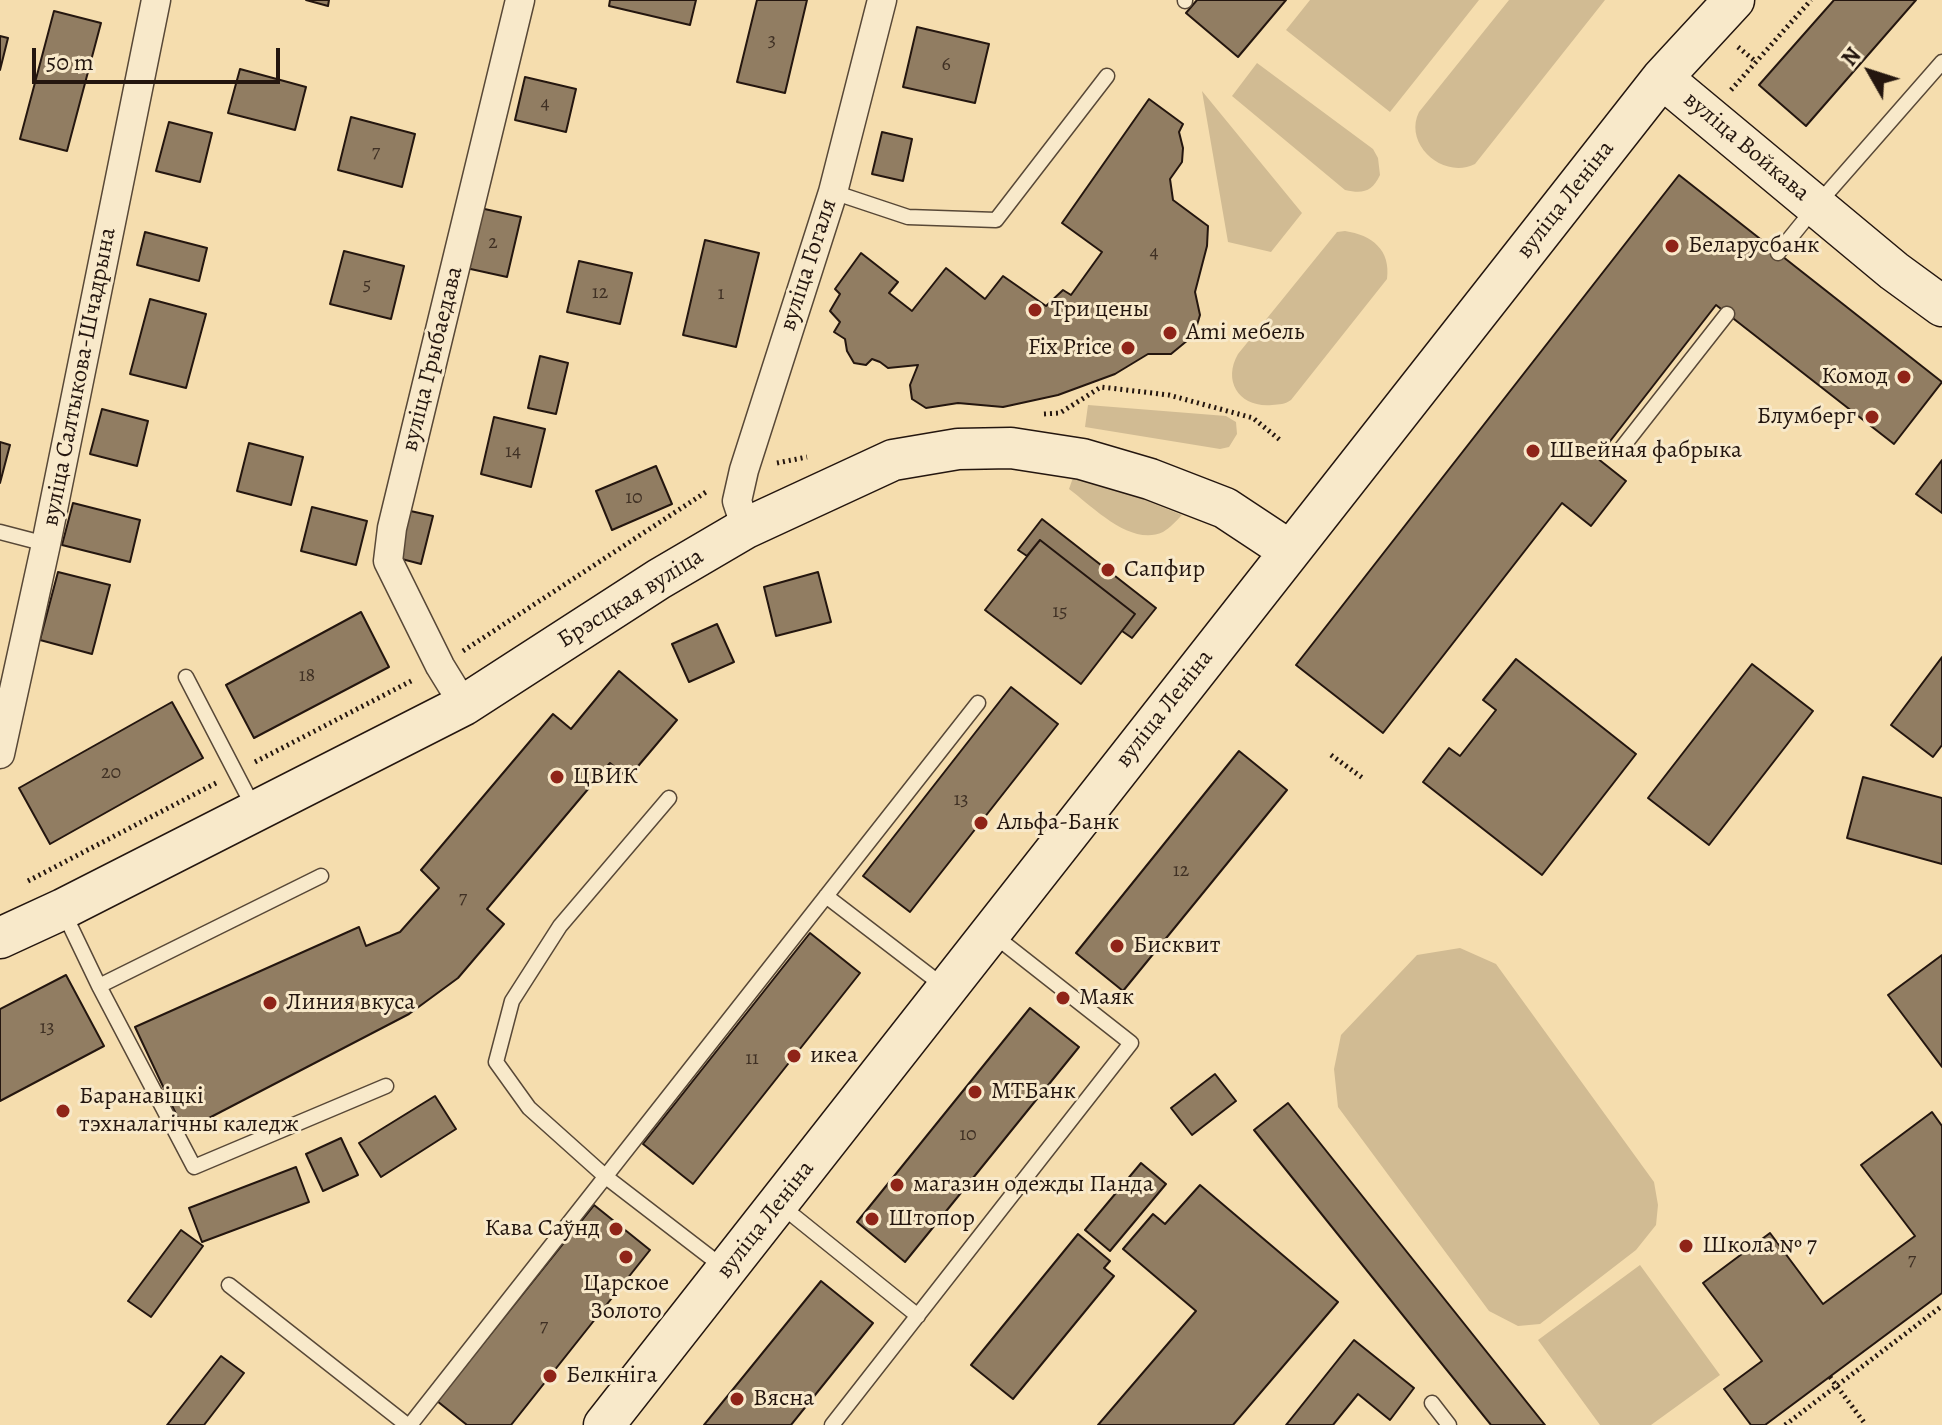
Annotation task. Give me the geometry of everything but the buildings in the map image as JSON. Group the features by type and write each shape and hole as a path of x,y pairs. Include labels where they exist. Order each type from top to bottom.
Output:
{"main road":[{"name":"вуліца Леніна","path":"604,1425 1662,78 1734,0"},
{"name":"вуліца Войкава","path":"1662,78 1894,271 1942,306"},
{"name":"Брэсцкая вуліца","path":"0,938 464,705 746,528 893,460 958,449 1011,448 1082,459 1150,479 1225,508 1290,551"}],"street":[{"name":"вуліца Салтыкова-Шчадрына","path":"0,754 46,544 156,0"},
{"name":"вуліца Грыбаедава","path":"464,705 440,666 388,561 392,528 520,0"},
{"name":"вуліца Гогаля","path":"746,528 737,501 744,470 833,192 882,0"}],"lane":[{"path":"1778,253 1942,62"},
{"path":"833,192 908,217 996,220 1107,76"},
{"path":"1621,449 1727,314"},
{"path":"0,532 46,544"},
{"path":"186,677 255,811"},
{"path":"229,1285 408,1425 978,703"},
{"path":"669,798 560,926 512,1001 496,1062 529,1108 606,1177 726,1270"},
{"path":"99,986 321,876"},
{"path":"826,896 947,989"},
{"path":"63,909 99,986 194,1167 386,1086"},
{"path":"832,1425 1131,1043 991,932"},
{"path":"778,1204 918,1316"},
{"path":"1432,1403 1449,1425"}],"path":[{"path":"1743,99 1730,89 1811,0"},
{"path":"1331,755 1364,779"},
{"path":"1785,1425 1942,1306"},
{"path":"1830,1377 1866,1425"}],"shaded area":[{"path":"1310,0 1479,0 1390,112 1286,30"},
{"path":"1509,0 1605,0 1475,164 1463,168 1439,163 1421,147 1416,136 1419,112"},
{"path":"1257,63 1373,149 1378,158 1380,175 1374,185 1357,192 1345,190 1232,96"},
{"path":"1202,91 1302,213 1271,252 1228,242"},
{"path":"1337,232 1364,236 1378,246 1386,260 1387,279 1291,400 1284,404 1261,405 1243,398 1233,383 1232,374 1238,354"},
{"path":"1088,405 1226,416 1236,422 1237,434 1229,447 1220,449 1085,427"},
{"path":"1075,472 1182,515 1163,532 1151,535 1126,530 1069,489"},
{"path":"1460,948 1496,964 1654,1182 1658,1205 1656,1225 1636,1250 1540,1324 1518,1326 1489,1311 1338,1107 1334,1069 1341,1035 1417,955"},
{"path":"1640,1265 1720,1375 1651,1425 1600,1425 1538,1340"}],"place":[{"name":"Беларусбанк","path":"1672,246"},
{"name":"Три цены","path":"1035,310"},
{"name":"Аmi мебель","path":"1170,333"},
{"name":"Fix Price","path":"1128,348"},
{"name":"Комод","path":"1904,377"},
{"name":"Блумберг","path":"1872,417"},
{"name":"Швейная фабрыка","path":"1533,451"},
{"name":"Сапфир","path":"1108,570"},
{"name":"ЦВИК","path":"557,777"},
{"name":"Альфа-Банк","path":"981,823"},
{"name":"Бисквит","path":"1117,946"},
{"name":"Маяк","path":"1063,998"},
{"name":"Линия вкуса","path":"270,1003"},
{"name":"икеа","path":"794,1056"},
{"name":"МТБанк","path":"975,1092"},
{"name":"Баранавіцкі тэхналагічны каледж","path":"63,1111"},
{"name":"магазин одежды Панда","path":"897,1185"},
{"name":"Штопор","path":"872,1219"},
{"name":"Кава Саўнд","path":"616,1229"},
{"name":"Школа № 7","path":"1686,1246"},
{"name":"Царское Золото","path":"626,1257"},
{"name":"Белкніга","path":"550,1376"},
{"name":"Вясна","path":"737,1399"}]}
